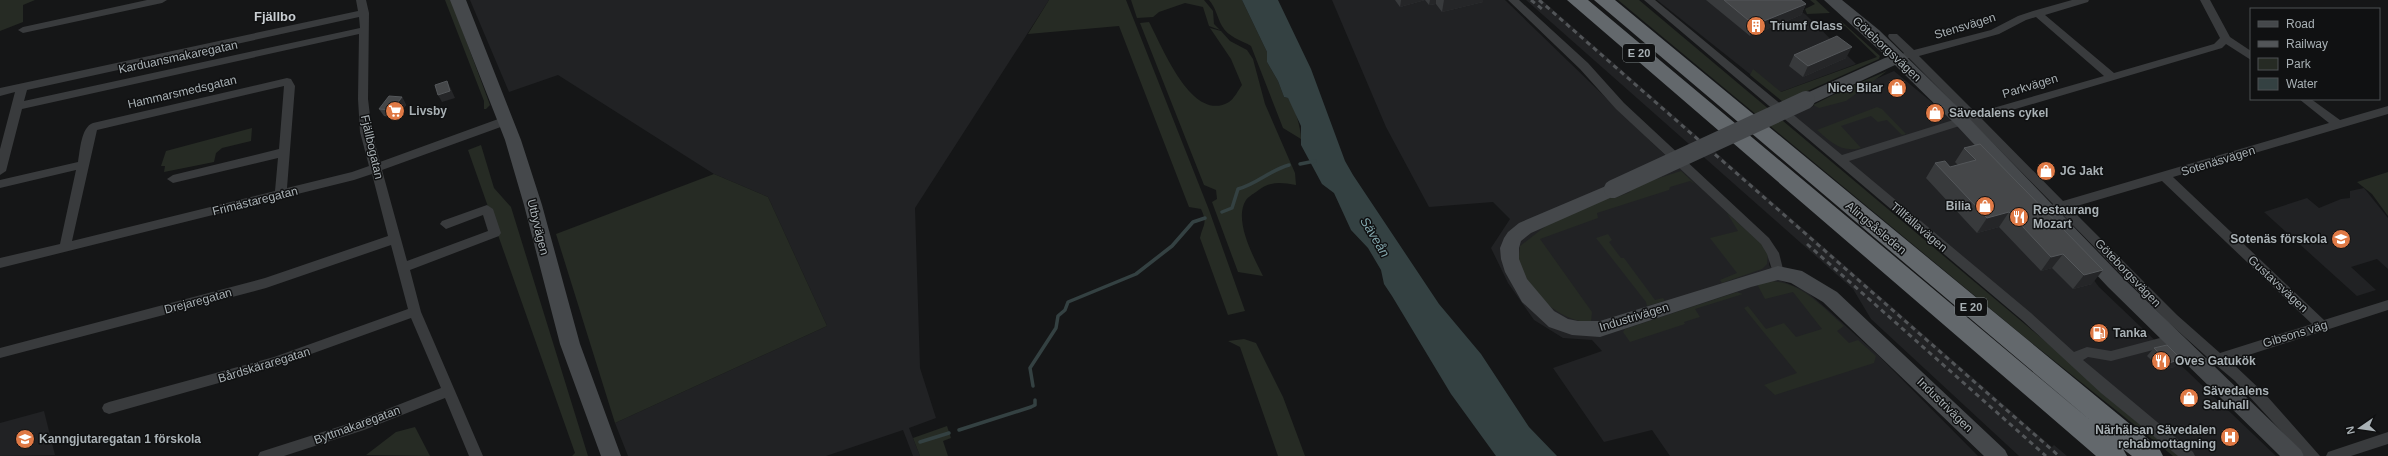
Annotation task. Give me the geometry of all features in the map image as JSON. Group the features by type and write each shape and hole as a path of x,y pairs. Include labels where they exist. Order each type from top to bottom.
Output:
{"highway":[{"name":"E 20","path":"1576,0 2114,456"},
{"name":"Alingsåsleden","path":"1603,0 2150,456"}],"street":[{"path":"23,30 162,0"},
{"name":"Fjällbogatan","path":"361,0 364,13 364,117 394,239 415,312 476,456"},
{"name":"Utbyvägen","path":"458,0 505,121 533,205 570,344 611,456"},
{"path":"1513,0 1584,66 1620,106 1766,241 1773,253 1778,273"},
{"name":"Tillfällavägen","path":"1649,0 1770,99 1840,160 2027,317 2072,359 2188,456"},
{"name":"Göteborgsvägen","path":"1832,0 1905,56 2056,208 2165,311 2294,456"},
{"name":"Stensvägen","path":"1905,56 2001,31 2017,20 2084,0"},
{"path":"2205,0 2226,39 2250,55"},
{"name":"Karduansmakaregatan","path":"0,92 364,13"},
{"path":"2037,13 2111,76"},
{"name":"Karduansmakaregatan","path":"18,106 364,30"},
{"name":"Göteborgsvägen","path":"1893,36 1905,56"},
{"name":"Parkvägen","path":"1840,160 1968,119 2218,46 2226,39"},
{"name":"Industrivägen","path":"1905,56 1525,228 1513,238 1509,255 1515,274 1535,304 1544,314 1555,322 1577,329 1600,329 1778,273 1795,276 1806,281 1830,297 1900,361 1998,456"},
{"name":"Hammarsmedsgatan","path":"66,247 81,165 90,131 99,124 287,82 290,86 281,194"},
{"path":"0,171 22,87"},
{"path":"2305,100 2337,124"},
{"name":"Sotenäsvägen","path":"2056,208 2388,110"},
{"name":"Frimästaregatan","path":"0,263 377,169 505,121"},
{"path":"173,179 285,152"},
{"path":"0,184 81,165"},
{"name":"Gustavsvägen","path":"2165,177 2322,326"},
{"name":"Göteborgsvägen","path":"2056,208 2115,282 2175,339 2210,362 2228,366 2269,408 2283,426 2313,456"},
{"path":"403,268 495,233 486,209 446,224"},
{"name":"Drejaregatan","path":"0,354 266,283 394,239"},
{"name":"Gibsons väg","path":"2210,362 2388,305"},
{"name":"Bårdskäraregatan","path":"109,408 275,362 415,312"},
{"path":"2072,359 2087,352 2111,356 2175,339"},
{"name":"Byttmakaregatan","path":"265,456 359,426 448,391"},
{"path":"2333,456 2388,438"}],"shaded area":[{"path":"470,0 1049,0 915,208 920,368 936,418 909,428 920,456 913,456 903,430 826,456 628,456 615,423 827,326 768,197 714,174 558,75 509,92"},
{"path":"1332,0 1505,0 1662,152 1761,241 1770,254 1769,265 1782,281 1806,291 1828,310 1879,356 1978,456 1670,456 1652,430 1604,442 1553,368 1602,351 1592,340 1563,338 1534,320 1508,283 1491,248 1510,219 1493,202 1429,207 1386,127"},
{"path":"1526,0 1542,0 2052,447 2054,445 2067,456 2019,456 1871,319 1853,289"},
{"path":"1657,0 1787,0 1806,15 1856,64 1775,94"},
{"path":"1894,71 1940,109 2049,220 2099,287 2276,456 2193,456 1793,115"},
{"name":"Sotenäs förskola","path":"2364,188 2388,218 2388,269 2377,259 2351,267 2376,290 2357,296 2264,212 2307,198 2319,208 2341,199 2350,198 2350,191"},
{"name":"Kanngjutaregatan 1 förskola","path":"44,411 55,455 0,456 0,423"}],"green space":[{"path":"0,0 35,0 23,5 23,22 0,31"},
{"path":"445,0 451,0 490,105 486,109 484,109 484,101"},
{"path":"1049,0 1126,0 1209,210 1245,311 1228,315 1200,238 1205,221 1203,214 1201,209 1189,207 1119,26 1028,34"},
{"path":"1131,0 1204,0 1213,11 1214,24 1220,30 1209,26 1203,7 1185,3 1159,12 1153,17 1137,18"},
{"path":"1209,0 1242,0 1267,52 1267,62 1278,81 1284,97 1288,98 1293,107 1299,123 1301,139 1283,128 1251,46 1231,36 1225,30"},
{"path":"1618,0 1639,0 2182,456 2173,456 2027,339"},
{"path":"1810,0 1816,0 1830,13 1807,14 1805,9 1815,4"},
{"path":"1841,21 1880,56 1879,59 1783,102 1750,75 1753,69 1781,92 1877,57 1845,26 1839,27 1838,25"},
{"path":"1149,22 1170,64 1180,79 1191,93 1203,102 1215,106 1229,102 1242,85 1231,59 1210,28 1221,31 1230,41 1247,50 1253,59 1265,104 1295,173 1296,185 1275,183 1265,186 1246,200 1243,208 1242,218 1246,239 1263,276 1238,272 1212,202 1217,199 1216,190 1204,185 1140,23"},
{"path":"1887,71 1846,101 1819,108 1813,105 1847,88"},
{"path":"1877,107 1882,109 1906,134 1902,135 1887,120 1878,122 1871,116 1841,126 1861,148 1848,149 1842,148 1827,139 1817,130"},
{"path":"252,128 251,141 222,148 216,153 214,162 164,172 165,166 161,166 166,151"},
{"path":"481,145 494,188 511,207 588,456 572,456 575,453 468,150"},
{"path":"1681,171 1695,184 1690,181 1670,187 1669,190 1597,213 1598,218 1540,239 1592,312 1591,322 1580,321 1568,317 1547,304 1538,295 1523,275 1519,264 1520,246 1547,225 1612,194 1615,198 1630,192 1628,188"},
{"path":"2388,172 2388,216 2372,194 2357,182"},
{"path":"714,174 768,197 827,326 615,423 556,234"},
{"path":"1727,213 1760,242 1768,252 1767,264 1762,269 1722,283 1720,280 1737,273 1710,238 1738,231"},
{"path":"1608,234 1612,240 1609,242 1621,258 1624,258 1655,300 1663,298 1665,301 1647,306 1646,302 1596,238"},
{"path":"1766,281 1789,285 1809,296 1844,326 1837,331 1849,343 1858,340 1876,356 1874,363 1775,395 1764,385 1797,373 1744,308 1748,306 1766,329 1784,323 1796,337 1822,329 1793,292 1765,299 1757,284"},
{"path":"1737,292 1743,294 1695,309 1700,317 1684,322 1685,324 1630,342 1623,332 1625,329"},
{"path":"1244,339 1256,343 1283,397 1305,456 1278,456 1240,347 1228,341"},
{"path":"947,426 951,438 943,441 948,456 920,456 913,438"},
{"path":"415,427 430,456 366,455 396,432"}],"water":[{"name":"Säveån","path":"1242,0 1278,0 1311,69 1345,161 1353,175 1439,304 1481,354 1529,427 1557,456 1496,456 1451,394 1384,284 1381,270 1368,248 1351,230 1334,193 1322,184 1301,145 1301,126 1288,98 1284,97 1278,81 1267,62 1267,52"}],"building":[{"path":"1724,0 1801,0 1806,4 1754,25"},
{"path":"1837,36 1852,47 1808,66 1794,55"},
{"path":"447,81 450,91 438,95 435,85"},
{"path":"389,96 402,97 392,110 379,109"},
{"path":"1980,144 2103,270 2084,275 2063,254 2051,257 2009,212 1987,218 1935,163 1945,161 1950,167 1976,160 1964,148"},
{"path":"2167,345 2181,359 2169,363 2154,348"}],"waterway":[{"path":"1300,164 1315,161"},
{"path":"1222,212 1232,208 1238,189 1289,165"},
{"path":"1033,386 1030,368 1056,328 1058,316 1065,310 1068,302 1136,274 1172,246 1193,222 1205,218"},
{"path":"959,430 1031,407 1035,405 1035,400"},
{"path":"920,442 949,433"}],"railway":[{"path":"1531,0 1542,9"},
{"path":"1539,0 2059,456"},
{"path":"1807,244 2046,456"}],"place":[{"name":"Triumf Glass","path":"1756,26"},
{"name":"Nice Bilar","path":"1897,88"},
{"name":"Livsby","path":"395,111"},
{"name":"Sävedalens cykel","path":"1935,113"},
{"name":"JG Jakt","path":"2046,171"},
{"name":"Bilia","path":"1985,206"},
{"name":"Restaurang Mozart","path":"2019,217"},
{"name":"Sotenäs förskola","path":"2341,239"},
{"name":"Tanka","path":"2099,333"},
{"name":"Oves Gatukök","path":"2161,361"},
{"name":"Sävedalens Saluhall","path":"2189,398"},
{"name":"Närhälsan Sävedalen rehabmottagning","path":"2230,437"},
{"name":"Kanngjutaregatan 1 förskola","path":"25,439"}],"district":[{"name":"Fjällbo","path":"275,16"}]}
